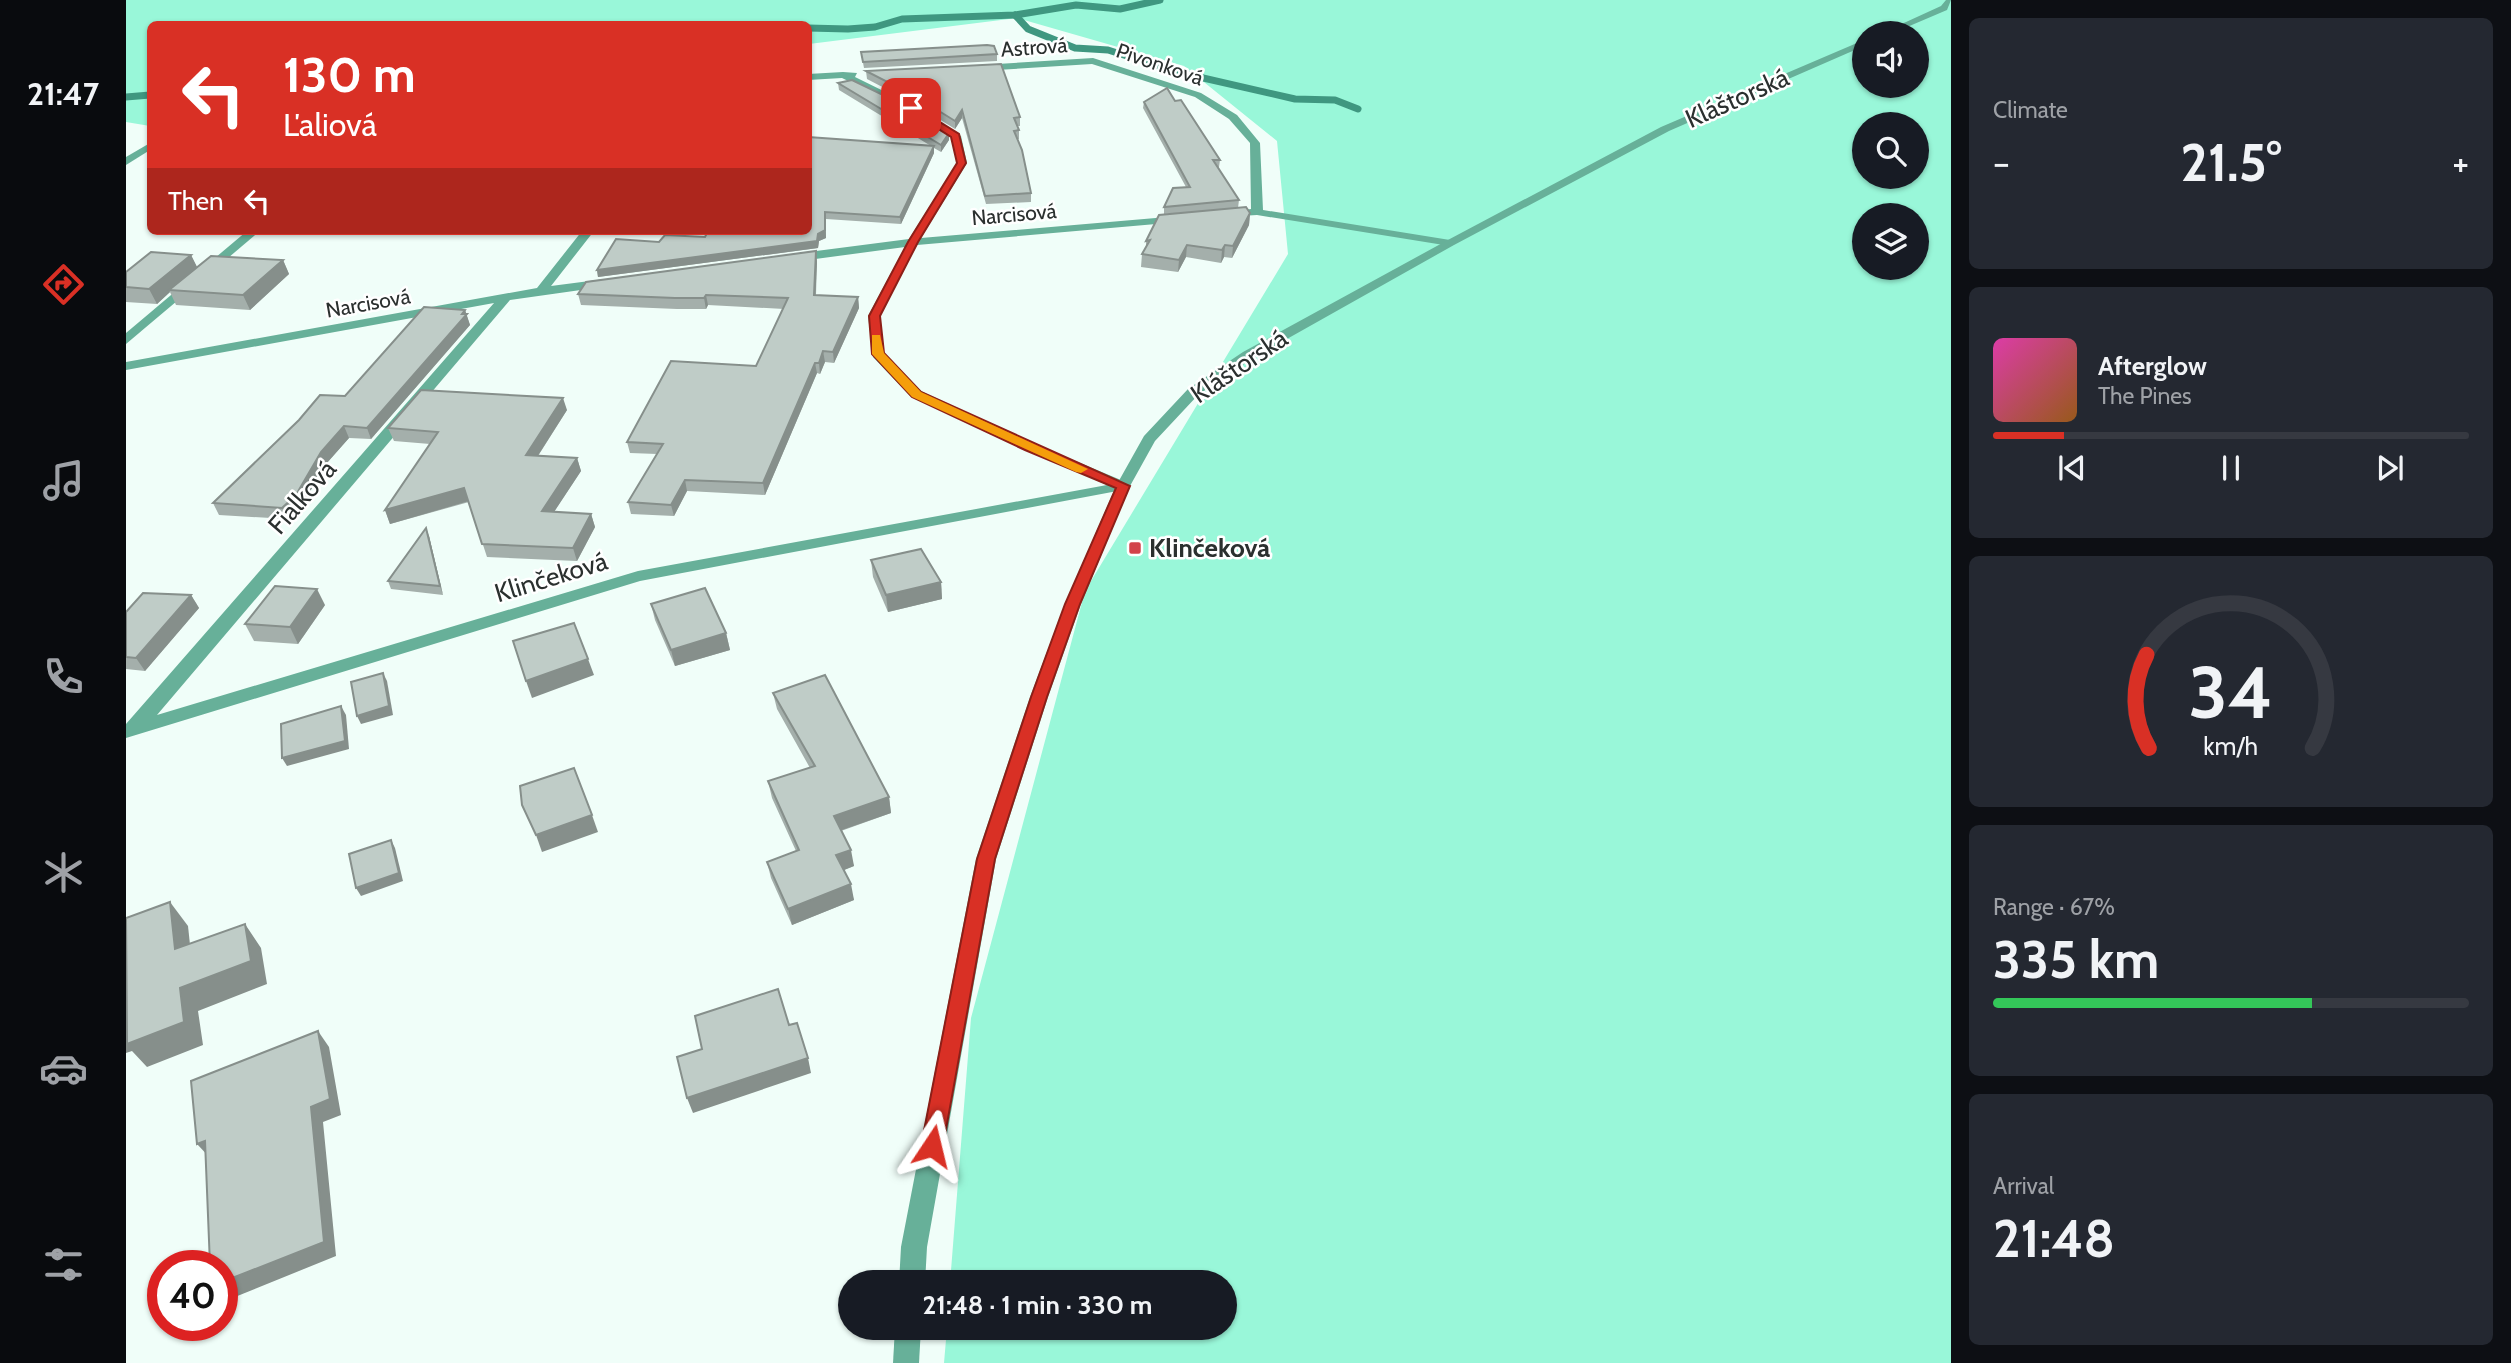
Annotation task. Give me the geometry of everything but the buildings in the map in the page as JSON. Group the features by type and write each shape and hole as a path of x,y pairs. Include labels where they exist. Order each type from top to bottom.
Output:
{"street":[{"path":"1914,21 1944,8 1950,0"},
{"name":"Kláštorská","path":"913,1270 914,1247 945,1071 986,859 1039,697 1073,604 1123,486 1149,439 1193,392 1259,349 1450,243 1665,129 1852,48"},
{"name":"Astrová","path":"972,68 1093,61"},
{"name":"Pivonková","path":"1093,61 1198,95 1233,117 1255,143 1257,212"},
{"path":"812,77 869,74"},
{"path":"843,75 911,108 956,136 962,163 913,242 874,316 878,354 916,394 1030,447 1123,486"},
{"path":"126,162 147,148"},
{"path":"1216,216 1257,212 1450,243"},
{"name":"Narcisová","path":"775,260 913,242 1188,218"},
{"path":"126,340 249,235"},
{"path":"541,291 585,235"},
{"name":"Narcisová","path":"126,366 541,291 623,280"},
{"name":"Fialková","path":"131,730 505,298"},
{"name":"Klinčeková","path":"131,730 638,576 1123,486"},
{"path":"906,1363 907,1340"}],"green space":[{"path":"126,0 1951,0 1951,1363 944,1363 946,1340 1237,1340 1237,1270 951,1270 971,1018 1085,591 1288,254 1277,141 1184,66 1017,18 812,44 812,21 147,21 147,126 126,122"}],"waterway":[{"path":"1015,15 1076,5 1120,9 1160,0"},
{"path":"812,28 875,27 902,19 1015,15"},
{"path":"1015,15 1028,29 1075,48 1108,50 1177,72 1295,99 1335,100 1358,109"},
{"path":"126,97 147,95"}],"slow traffic":[{"path":"876,338 878,354 916,394 1081,469"}],"place":[{"name":"Klinčeková","path":"1135,548"}],"route":[{"path":"911,108 956,136 962,163 913,242 874,316 878,354 916,394 1030,447 1123,486 1073,604 1039,697 986,859 932,1146"}]}
